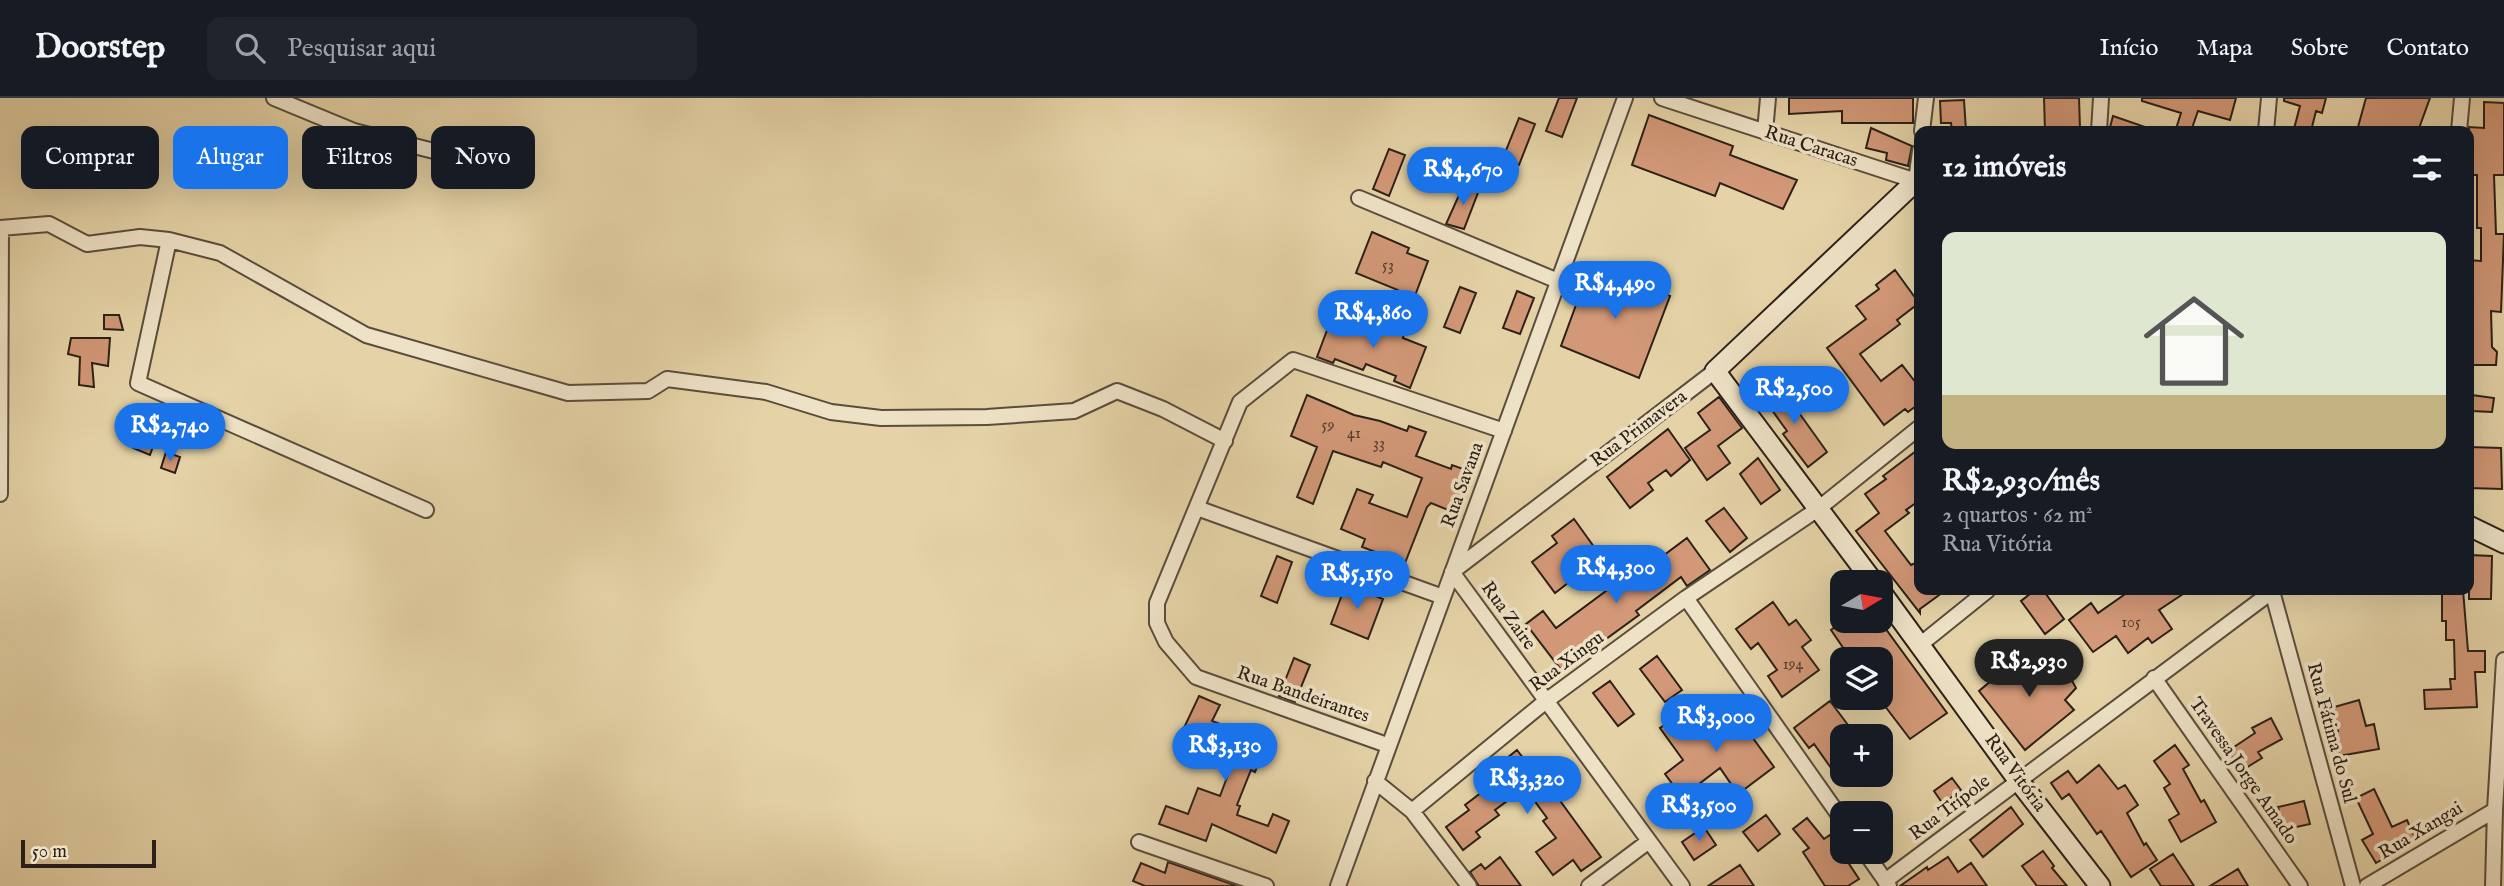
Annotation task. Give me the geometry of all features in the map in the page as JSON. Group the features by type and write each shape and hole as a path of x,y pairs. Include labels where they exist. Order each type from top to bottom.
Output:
{"street":[{"path":"274,98 354,131 431,150"},
{"name":"Rua Savana","path":"1338,886 1387,745 1625,98"},
{"name":"Rua Caracas","path":"1662,98 1914,181"},
{"path":"1765,132 1768,98"},
{"path":"1923,126 1926,98"},
{"path":"2099,126 2101,98"},
{"path":"2266,126 2269,98"},
{"path":"2459,126 2462,98"},
{"name":"Rua Primavera","path":"1452,572 1715,371 1914,186"},
{"path":"1359,198 1558,281"},
{"path":"0,494 1,228 49,224 87,244 140,237 169,240 220,253 366,335 568,393 648,391 667,379 766,392 831,412 881,418 987,417 1074,411 1117,391 1163,409 1225,441"},
{"path":"169,240 138,383 426,510"},
{"path":"1443,597 1197,508 1240,402 1293,359 1504,431"},
{"path":"1715,371 1864,570"},
{"name":"Rua Xingu","path":"1412,811 1546,701 1686,598 1818,509 1914,432"},
{"name":"Rua Bandeirantes","path":"1197,508 1157,603 1155,614 1166,642 1196,677 1206,682 1387,745"},
{"path":"2474,528 2504,543"},
{"name":"Rua Zaire","path":"1452,572 1682,886"},
{"path":"1922,644 1981,595"},
{"name":"Rua Trípole","path":"1887,883 2018,780 2266,595"},
{"name":"Rua Fátima do Sul","path":"2274,595 2353,886"},
{"path":"1686,598 1830,803"},
{"name":"Rua Vitória","path":"1894,608 2018,780 2100,886"},
{"path":"2493,886 2499,861 2495,810 2504,660"},
{"name":"Travessa Jorge Amado","path":"2154,678 2300,886"},
{"path":"1375,781 1412,811 1469,886"},
{"name":"Rua Xangai","path":"2367,886 2495,810"},
{"path":"1589,886 1649,841"},
{"path":"1139,842 1266,886"},
{"path":"1874,864 1887,883"}],"building":[{"path":"1559,98 1577,98 1562,137 1546,131"},
{"path":"1789,98 1913,98 1913,123 1842,123 1842,111 1789,114"},
{"path":"2044,98 2079,98 2080,126 2045,126"},
{"path":"2142,98 2236,98 2230,120 2198,111 2193,126 2177,126 2181,113 2142,101"},
{"path":"2284,98 2326,98 2322,113 2316,111 2312,126 2295,126 2300,106 2284,101"},
{"path":"2366,98 2430,98 2420,126 2358,126"},
{"path":"1964,100 1966,126 1941,123 1940,101"},
{"path":"2484,102 2504,103 2504,175 2494,175 2496,234 2504,234 2501,312 2491,311 2492,347 2497,352 2496,365 2474,365 2474,260 2481,261 2481,228 2477,228 2474,127 2484,128"},
{"path":"1649,115 1733,146 1730,155 1797,180 1783,209 1720,183 1715,196 1632,165"},
{"path":"2113,116 2142,126 2110,126"},
{"path":"1519,118 1535,124 1519,165 1503,158"},
{"path":"1871,128 1912,146 1908,166 1886,160 1887,153 1866,148"},
{"path":"1389,149 1405,155 1389,196 1373,189"},
{"path":"1464,184 1479,190 1464,229 1446,224"},
{"path":"1372,232 1409,248 1407,253 1428,261 1413,301 1397,295 1398,290 1356,273"},
{"path":"1591,264 1670,296 1639,378 1561,346"},
{"path":"1895,270 1914,296 1914,307 1897,320 1900,324 1860,354 1881,381 1902,365 1914,380 1914,408 1908,412 1905,409 1884,425 1827,348 1866,319 1856,306 1879,289 1876,285"},
{"path":"1460,287 1476,293 1460,333 1444,327"},
{"path":"1517,291 1534,298 1520,334 1503,328"},
{"path":"104,315 119,315 123,330 104,329"},
{"path":"1332,317 1361,328 1363,323 1386,332 1388,326 1404,333 1403,338 1426,347 1410,388 1394,381 1396,376 1366,364 1363,370 1335,359 1333,363 1317,357"},
{"path":"71,338 110,338 108,366 92,363 94,387 79,385 80,357 68,354"},
{"path":"1777,382 1827,452 1808,467 1783,434 1787,431 1761,395"},
{"path":"1307,395 1354,415 1407,431 1409,426 1426,432 1416,456 1451,469 1452,465 1469,471 1453,512 1431,503 1427,507 1405,563 1362,547 1365,539 1341,529 1357,489 1373,495 1369,503 1407,517 1422,478 1383,462 1381,467 1333,451 1313,504 1297,497 1317,447 1291,436"},
{"path":"2474,395 2494,398 2492,412 2474,411"},
{"path":"1719,397 1742,428 1718,446 1730,463 1707,480 1685,448 1710,430 1698,413"},
{"path":"1668,429 1690,460 1671,476 1666,470 1648,483 1653,490 1630,508 1607,477"},
{"path":"140,431 156,438 150,455 133,448"},
{"path":"2474,447 2501,448 2502,489 2474,488"},
{"path":"166,452 180,457 175,473 161,468"},
{"path":"1914,453 1914,504 1906,510 1909,513 1885,531 1911,565 1914,564 1914,595 1939,595 1920,609 1920,613 1894,580 1894,570 1886,570 1856,531 1879,513 1865,494 1886,479 1883,476"},
{"path":"1758,458 1780,490 1761,504 1740,474"},
{"path":"1724,508 1747,538 1730,552 1706,521"},
{"path":"1574,519 1597,551 1572,569 1577,576 1555,593 1532,562 1557,543 1552,536"},
{"path":"1687,538 1710,570 1687,586 1681,577 1636,611 1639,615 1562,671 1526,624 1543,611 1556,628 1618,582 1615,578 1638,561 1644,570"},
{"path":"2474,555 2492,556 2491,599 2469,599 2469,595 2474,595"},
{"path":"1277,556 1292,562 1277,603 1261,596"},
{"path":"1346,584 1383,599 1368,639 1331,624"},
{"path":"2029,595 2047,595 2064,619 2045,634 2021,601"},
{"path":"2124,595 2182,595 2159,610 2172,629 2152,643 2148,638 2128,653 2116,636 2093,652 2069,620 2091,603 2098,613"},
{"path":"2442,595 2463,595 2468,651 2485,651 2485,672 2475,672 2477,707 2425,709 2424,690 2451,689 2450,679 2455,679 2454,640 2446,640 2446,621 2442,621"},
{"path":"1773,602 1789,625 1796,620 1811,640 1802,647 1819,670 1782,697 1768,676 1777,670 1758,643 1751,649 1736,629"},
{"path":"1834,634 1889,634 1947,713 1910,739 1888,710 1893,710 1893,647 1843,647"},
{"path":"2027,651 2048,676 2065,668 2076,688 2065,700 2074,710 2025,750 1979,691"},
{"path":"1657,656 1682,690 1665,702 1640,669"},
{"path":"1294,658 1310,665 1295,702 1279,696"},
{"path":"1610,681 1634,714 1618,726 1593,693"},
{"path":"1199,696 1220,705 1212,721 1249,735 1252,727 1270,735 1255,772 1251,770 1237,805 1240,806 1237,815 1268,826 1273,814 1289,821 1276,853 1212,824 1206,841 1159,824 1166,806 1188,814 1198,788 1220,796 1232,764 1210,756 1213,747 1182,732"},
{"path":"2359,700 2366,726 2374,724 2379,749 2339,756 2335,731 2338,731 2331,708"},
{"path":"1830,701 1830,710 1837,710 1847,724 1830,724 1830,767 1814,744 1809,748 1794,728"},
{"path":"1731,708 1774,767 1738,794 1720,768 1682,797 1665,774 1683,760 1660,728 1677,716 1692,736"},
{"path":"2271,718 2282,739 2258,752 2262,758 2241,771 2228,751 2255,733 2252,728"},
{"path":"2175,745 2189,765 2183,769 2201,802 2204,800 2216,822 2181,842 2169,820 2179,814 2164,788 2170,784 2154,761"},
{"path":"1517,750 1539,779 1542,776 1601,857 1581,871 1573,860 1553,875 1536,852 1556,838 1543,821 1547,818 1525,788 1495,810 1499,815 1476,832 1480,837 1463,850 1446,827 1469,810 1465,805 1486,789 1483,784 1505,768 1501,763"},
{"path":"2099,765 2118,789 2125,785 2138,805 2127,813 2144,845 2146,843 2157,860 2131,877 2101,831 2097,834 2069,794 2062,799 2051,783 2068,771 2077,783"},
{"path":"1952,778 1961,790 1943,804 1934,791"},
{"path":"2374,789 2392,827 2407,820 2416,840 2376,863 2362,840 2373,834 2356,798"},
{"path":"2304,801 2310,824 2283,830 2278,807"},
{"path":"2011,807 2023,824 1983,857 1970,840"},
{"path":"1766,815 1780,834 1758,851 1743,832"},
{"path":"1807,818 1824,839 1830,835 1830,864 1849,864 1859,879 1848,886 1825,886 1803,852 1809,848 1793,829"},
{"path":"1704,827 1716,845 1694,860 1682,842"},
{"path":"2043,851 2054,866 2052,868 2067,886 2037,886 2022,866"},
{"path":"2173,854 2194,886 2161,886 2150,869"},
{"path":"1500,857 1521,886 1479,886 1470,872 1481,864 1485,869"},
{"path":"1948,857 1958,872 1971,863 1987,886 1900,886 1927,867 1928,870"},
{"path":"1168,862 1237,886 1145,886 1133,881 1141,863 1165,873"},
{"path":"1740,865 1754,886 1708,886"},
{"path":"2238,869 2248,886 2210,886"}]}
